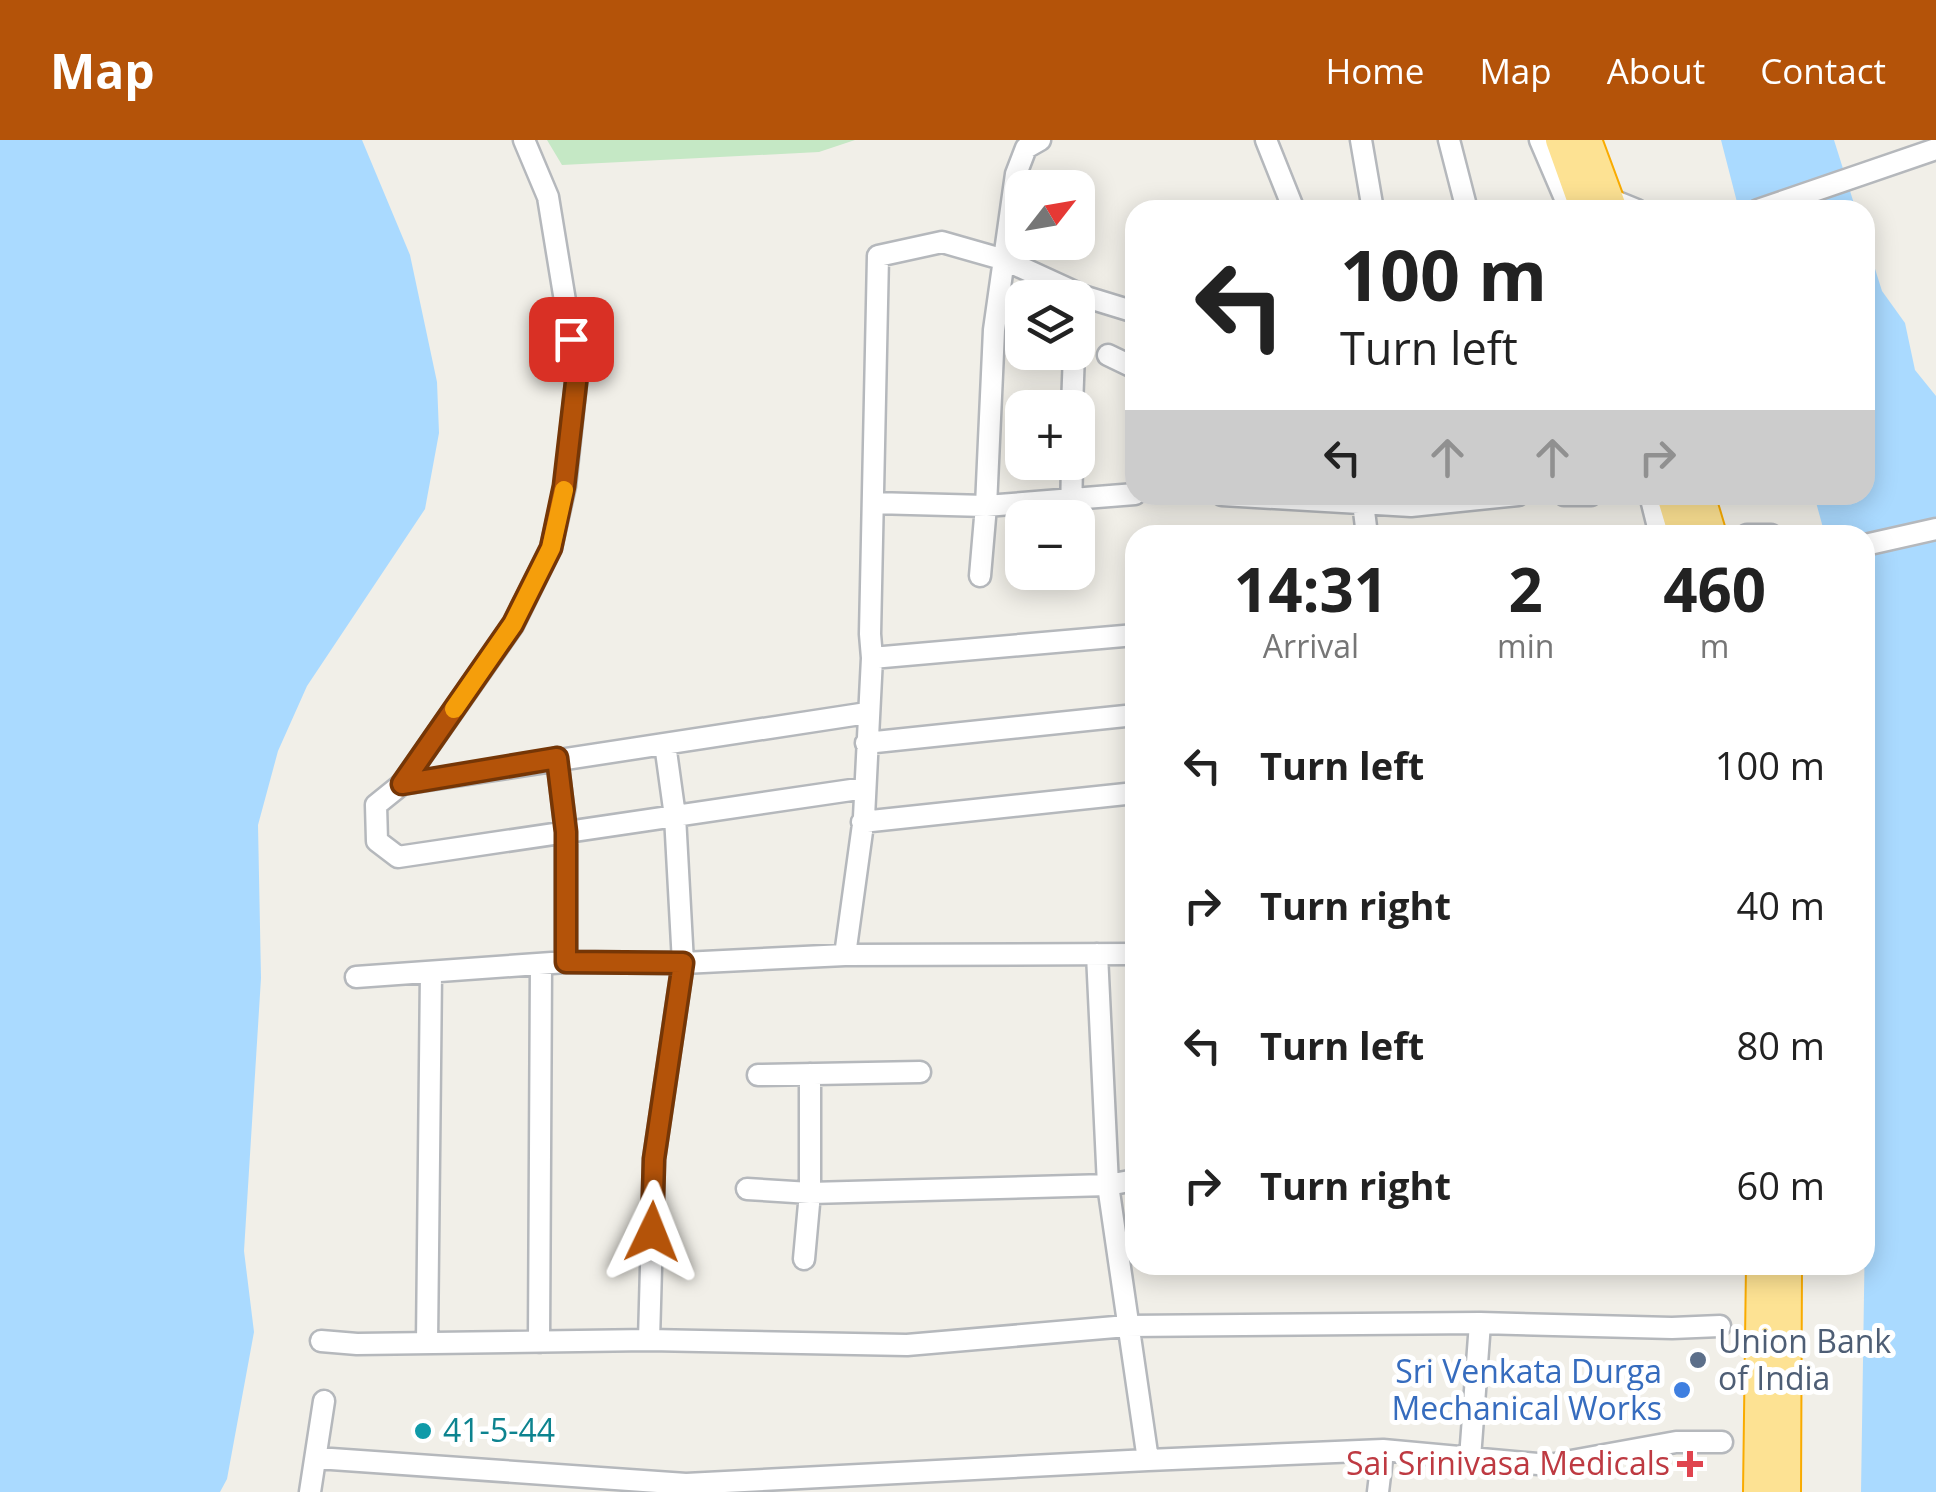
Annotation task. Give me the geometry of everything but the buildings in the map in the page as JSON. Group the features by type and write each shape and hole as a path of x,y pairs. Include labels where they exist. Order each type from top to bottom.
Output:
{"highway":[{"path":"1560,140 1598,200"},
{"path":"1587,140 1601,200"},
{"path":"1758,1492 1762,1275"},
{"path":"1786,1492 1788,1275"}],"street":[{"path":"524,140 548,196 577,374 564,486 551,548 513,624 402,784 376,805 377,841 398,856 865,788"},
{"path":"1018,170 1026,148 1040,140"},
{"path":"1266,140 1290,200"},
{"path":"1362,140 1371,200"},
{"path":"1448,140 1463,200"},
{"path":"1540,140 1566,200"},
{"path":"1788,200 1936,150"},
{"path":"845,955 862,822 872,658 878,256 942,242 1005,260 1049,280"},
{"path":"980,576 994,330 1005,260"},
{"path":"1095,300 1125,309"},
{"path":"1108,355 1125,363"},
{"path":"1095,503 1125,496"},
{"path":"873,503 1005,506"},
{"path":"1875,543 1936,529"},
{"path":"872,658 1125,636"},
{"path":"402,784 867,713"},
{"path":"866,743 1125,716"},
{"path":"649,1340 654,1159 683,963 666,744"},
{"path":"557,758 566,832 566,962"},
{"path":"862,822 1125,794"},
{"path":"1098,954 1108,1185 1148,1460"},
{"path":"356,978 566,962 683,963 845,955 1125,954"},
{"path":"539,1342 541,964"},
{"path":"426,1343 431,972"},
{"path":"758,1074 920,1072"},
{"path":"804,1259 810,1193 810,1074"},
{"path":"747,1189 810,1193 1125,1182"},
{"path":"1470,1458 1480,1323"},
{"path":"321,1341 357,1344 649,1340 907,1345 1127,1326 1720,1326"},
{"path":"310,1492 324,1401"},
{"path":"317,1458 577,1485 686,1484 1383,1450 1548,1464 1676,1442 1722,1442"},
{"path":"1378,1492 1383,1450"}],"green space":[{"path":"547,140 855,140 819,152 562,165"}],"water":[{"path":"0,140 362,140 410,255 437,382 439,433 425,509 307,686 278,751 258,825 261,978 244,1251 254,1332 227,1479 220,1492 0,1492"},
{"path":"1721,140 1834,140 1853,200 1736,200"},
{"path":"1875,269 1882,291 1905,323 1915,370 1936,396 1936,1492 1861,1492 1864,1275 1875,1275 1875,525 1822,525 1817,505 1875,505"}],"slow traffic":[{"path":"454,709 513,624 551,548 564,490"}],"place":[{"name":"Union Bank of India","path":"1698,1360"},
{"name":"Sri Venkata Durga Mechanical Works","path":"1682,1390"},
{"name":"41-5-44","path":"423,1431"},
{"name":"Sai Srinivasa Medicals","path":"1690,1464"}],"route":[{"path":"571,339 577,374 564,486 551,548 513,624 402,784 557,758 566,832 566,962 683,963 654,1159 652,1232"}]}
